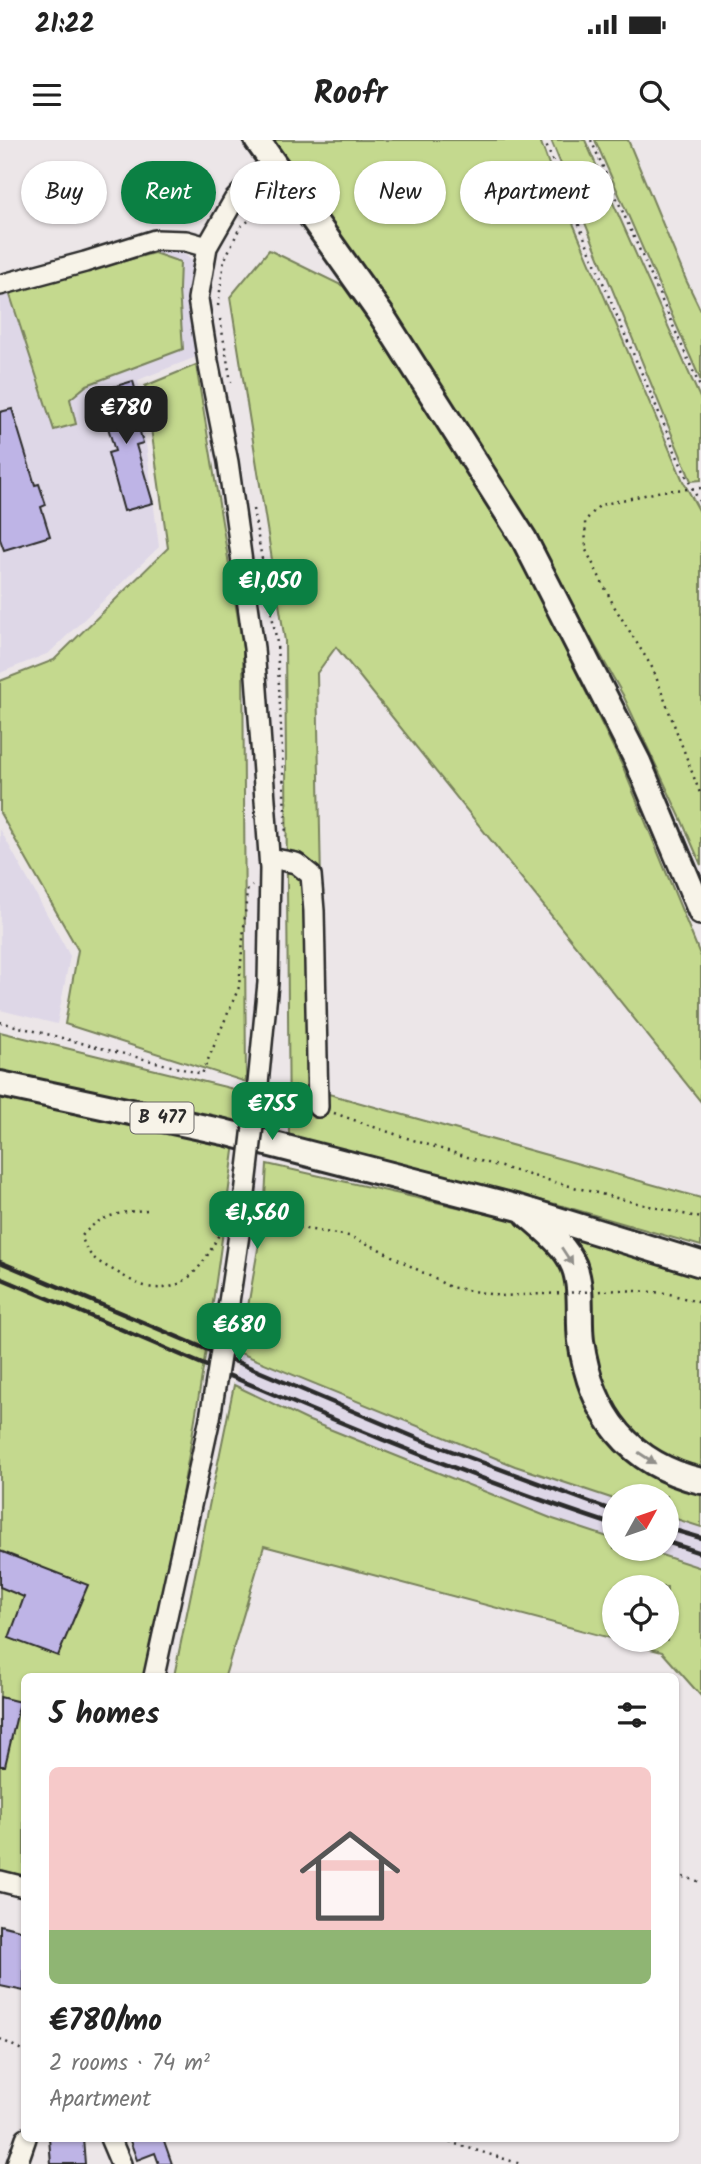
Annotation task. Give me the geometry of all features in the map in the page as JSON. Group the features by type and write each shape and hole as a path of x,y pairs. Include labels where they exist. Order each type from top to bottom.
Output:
{"main road":[{"path":"257,140 272,161"},
{"path":"316,224 382,316 524,539 638,762 701,912"},
{"name":"B 477","path":"0,1084 224,1132 519,1208 701,1264"},
{"path":"519,1208 565,1250 574,1267 578,1284 581,1340 588,1377 606,1417 622,1439 642,1457 668,1470 701,1480"}],"street":[{"path":"155,1673 210,1418 248,1207 268,983 270,863 254,648 228,462 198,299 207,247 230,207"},
{"path":"0,285 155,240 186,241 207,247"},
{"path":"270,863 296,863 312,874 318,1107"},
{"path":"0,1881 21,1886"},
{"path":"17,2164 25,2142"},
{"path":"112,2142 121,2164"}],"path":[{"path":"544,140 675,454 701,504"},
{"path":"592,140 701,389"},
{"path":"701,488 662,491 600,505 585,520 586,550 614,606 653,669 701,796"},
{"path":"0,1023 202,1074 239,987 247,891 270,863"},
{"path":"318,1107 402,1137 533,1177 701,1217"},
{"path":"148,1210 124,1212 103,1218 91,1225 82,1236 84,1248 97,1261 136,1283 154,1289 173,1287 192,1276 204,1262 226,1221 248,1207 349,1236 450,1286 501,1296 621,1290 666,1293 701,1303"},
{"path":"679,1876 701,1882"},
{"path":"0,2039 21,2050"},
{"path":"449,2142 521,2164"}],"shaded area":[{"path":"156,243 182,252 192,261 186,298 196,357 138,380 159,547 49,653 0,673 0,290"},
{"path":"0,829 70,956 57,1024 0,1010"},
{"path":"240,1353 515,1466 602,1495 602,1535 553,1519 307,1420 234,1385"},
{"path":"679,1520 701,1527 701,1568 679,1561"}],"green space":[{"path":"268,140 540,140 548,161 460,161 460,224 573,224 683,481 701,514 701,865 623,695 532,534 324,224 340,224 340,161 282,161"},
{"path":"551,140 585,140 594,161 560,161"},
{"path":"595,140 628,140 701,311 701,381 614,183 614,161 604,161"},
{"path":"614,205 701,400 701,480 691,481 585,224 614,224"},
{"path":"269,250 343,286 372,326 513,544 623,767 701,957 701,1102 336,647 317,673 325,1093 701,1198 701,1246 563,1206 289,1135 285,641 230,297"},
{"path":"154,253 180,262 183,349 87,385 70,399 76,424 54,430 9,292"},
{"path":"196,365 243,649 246,1082 65,1024 78,950 0,813 0,681 54,660 168,548 145,386"},
{"path":"0,1032 242,1091 212,1312 188,1458 145,1673 21,1673 21,1875 0,1870"},
{"path":"267,1164 568,1232 701,1272 701,1527 679,1520 679,1484 602,1484 602,1495 515,1466 240,1353 264,1214"},
{"path":"234,1385 307,1420 553,1519 602,1535 602,1561 679,1561 701,1568 701,1696 662,1652 679,1652 679,1575 602,1575 602,1636 264,1546 226,1673 175,1673"}],"building":[{"path":"133,381 137,396 133,397 143,431 140,432 143,443 136,445 153,503 124,511 108,453 115,451 99,397 114,392 113,387"},
{"path":"12,409 35,485 39,484 46,505 41,507 50,536 4,550 0,539 0,412"},
{"path":"0,1551 88,1585 58,1656 9,1638 24,1597 0,1587"},
{"path":"0,1697 20,1702 5,1766 0,1766"},
{"path":"0,1925 21,1930 21,1990 0,1986"},
{"path":"49,2142 83,2142 85,2164 51,2164"},
{"path":"130,2142 164,2142 172,2164 159,2164 155,2153 137,2160"}],"railway":[{"path":"0,1262 419,1439 602,1507"},
{"path":"0,1278 381,1439 602,1521"},
{"path":"679,1532 701,1538"},
{"path":"679,1546 701,1553"}]}
